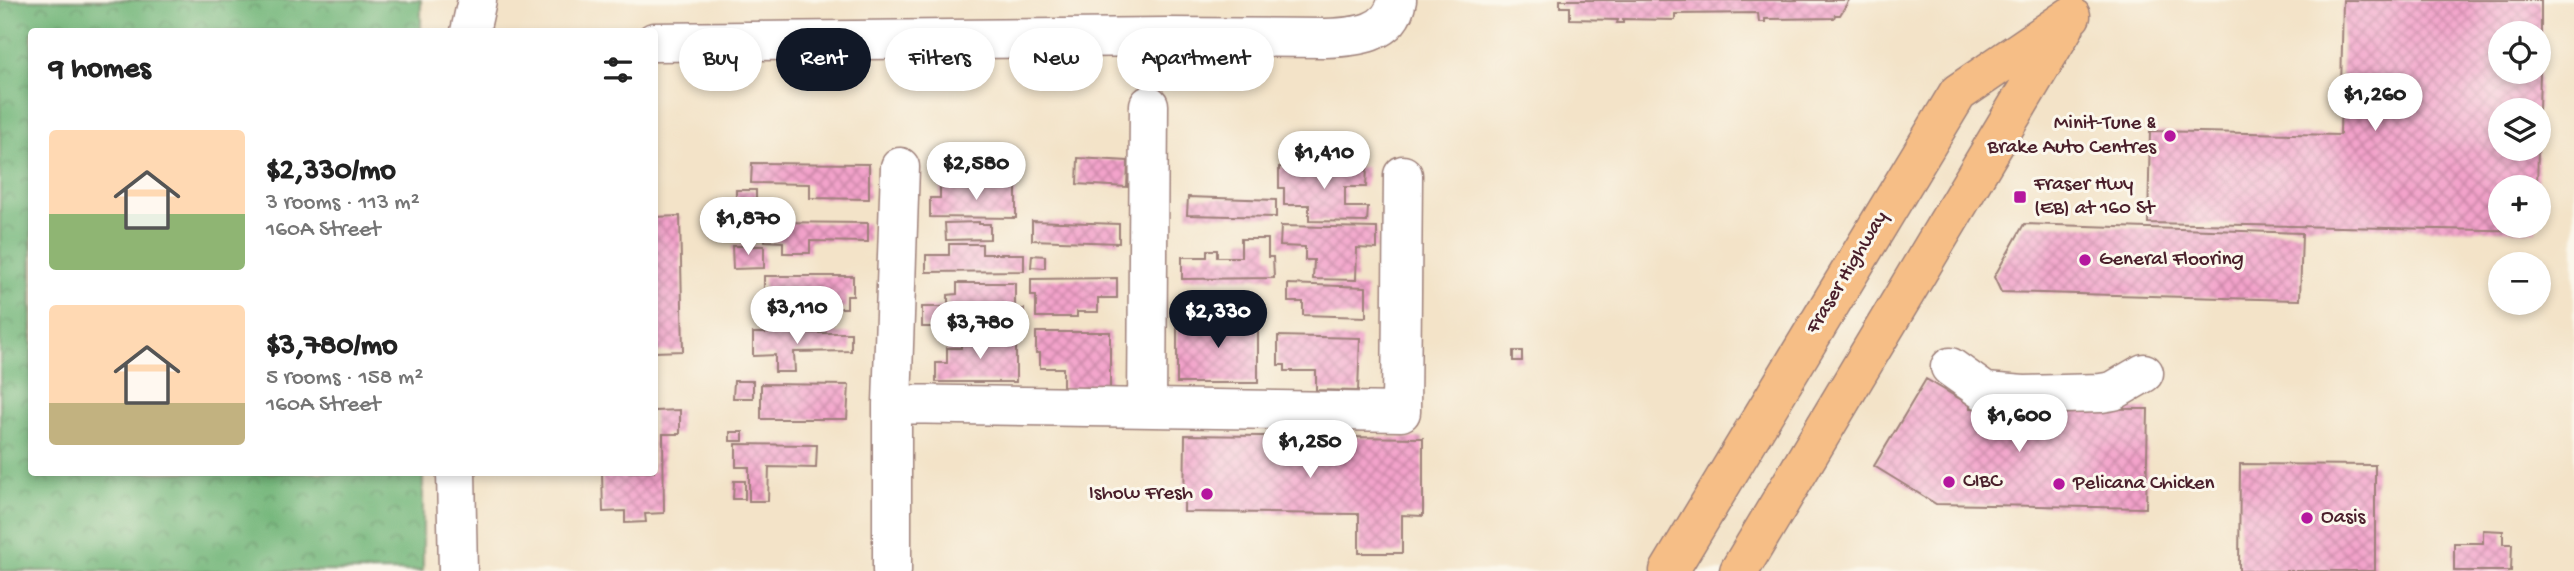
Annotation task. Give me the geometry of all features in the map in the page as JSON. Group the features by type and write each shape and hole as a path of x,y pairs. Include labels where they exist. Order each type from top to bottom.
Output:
{"main road":[{"name":"Fraser Highway","path":"1670,571 1958,93 2076,8"},
{"name":"Fraser Highway","path":"1739,571 2076,8"}],"street":[{"path":"471,28 477,0"},
{"path":"658,42 1326,38 1366,33 1385,24 1392,17 1397,0"},
{"path":"1147,407 1149,105"},
{"path":"892,571 892,404 900,167"},
{"path":"892,404 1401,412 1404,175"},
{"path":"1950,367 1985,392 2024,395 2113,391 2144,373"},
{"path":"456,476 458,571"}],"green space":[{"path":"0,0 421,0 421,28 28,28 28,476 423,476 423,571 0,571"}],"building":[{"path":"1560,0 1849,0 1840,15 1835,15 1834,18 1765,19 1765,22 1759,22 1758,13 1675,14 1675,20 1623,19 1623,23 1617,23 1618,20 1570,19 1570,7 1560,7"},
{"path":"2343,0 2541,0 2541,21 2488,21 2488,84 2540,84 2539,98 2488,98 2488,161 2538,161 2537,175 2488,175 2488,230 2148,223 2150,131 2340,135"},
{"path":"1078,158 1128,161 1127,187 1077,184"},
{"path":"752,163 869,164 869,199 810,198 810,184 751,183"},
{"path":"942,164 987,164 987,179 978,179 978,183 941,183"},
{"path":"1279,167 1367,167 1366,187 1345,187 1345,207 1368,207 1367,222 1309,221 1309,205 1284,205 1284,188 1279,188"},
{"path":"982,183 1016,183 1016,218 930,217 930,198 940,198 940,186 982,186"},
{"path":"736,190 756,190 756,205 736,205"},
{"path":"1188,197 1276,200 1276,217 1187,215"},
{"path":"680,216 683,351 658,352 658,217"},
{"path":"1032,221 1119,224 1119,243 1032,240"},
{"path":"765,222 868,223 868,242 810,241 810,253 783,253 783,242 765,241"},
{"path":"945,223 990,224 990,239 946,240"},
{"path":"2024,224 2302,233 2300,300 2001,292 1994,277"},
{"path":"1281,226 1377,228 1377,249 1357,248 1356,280 1313,279 1314,260 1305,260 1305,247 1280,246"},
{"path":"1241,239 1268,239 1268,257 1273,257 1274,278 1182,279 1182,257 1207,257 1207,250 1217,250 1217,257 1241,257"},
{"path":"949,244 982,244 982,254 1024,254 1024,271 926,272 926,255 949,255"},
{"path":"732,246 764,246 764,268 733,269"},
{"path":"1032,255 1045,256 1045,268 1031,267"},
{"path":"764,276 853,276 853,296 847,296 847,308 784,305 784,297 764,297"},
{"path":"1117,278 1117,298 1098,298 1098,312 1077,312 1077,317 1036,317 1036,296 1031,296 1031,279"},
{"path":"957,283 1015,283 1015,309 1024,309 1024,327 922,327 922,307 948,307 948,295 957,294"},
{"path":"1288,284 1366,287 1366,317 1303,315 1303,302 1288,302"},
{"path":"765,305 778,306 778,319 765,319"},
{"path":"1177,318 1258,318 1258,383 1177,383"},
{"path":"1036,332 1110,332 1110,389 1063,389 1063,368 1040,368 1040,353 1036,353"},
{"path":"753,333 851,333 851,351 794,352 795,372 775,372 775,355 753,356"},
{"path":"961,335 1016,339 1016,382 936,382 936,363 947,363 947,348 961,348"},
{"path":"1278,336 1360,338 1358,391 1316,390 1316,371 1285,371 1285,365 1278,365"},
{"path":"1513,351 1522,351 1522,361 1513,361"},
{"path":"1926,379 1970,405 1970,408 2148,409 2146,508 1936,504 1874,466"},
{"path":"734,381 753,381 753,398 733,398"},
{"path":"761,384 849,385 847,419 761,419"},
{"path":"680,410 680,434 663,434 664,513 645,514 646,522 625,523 625,511 603,512 602,476 658,476 658,411"},
{"path":"730,432 743,432 743,441 730,441"},
{"path":"1185,435 1423,438 1423,516 1402,515 1402,553 1359,553 1359,514 1184,512"},
{"path":"736,444 817,445 816,468 769,467 768,501 749,501 749,467 736,467"},
{"name":"Oasis","path":"2240,464 2375,465 2375,571 2239,571"},
{"path":"734,481 745,481 745,499 733,499"},
{"path":"2483,530 2503,531 2503,544 2512,544 2511,571 2454,571 2454,543 2483,543"}],"place":[{"name":"Minit-Tune & Brake Auto Centres","path":"2170,136"},
{"name":"Fraser Hwy (EB) at 160 St","path":"2020,197"},
{"name":"General Flooring","path":"2085,260"},
{"name":"CIBC","path":"1949,482"},
{"name":"Pelicana Chicken","path":"2059,484"},
{"name":"Ishow Fresh","path":"1207,494"},
{"name":"Oasis","path":"2307,518"}]}
